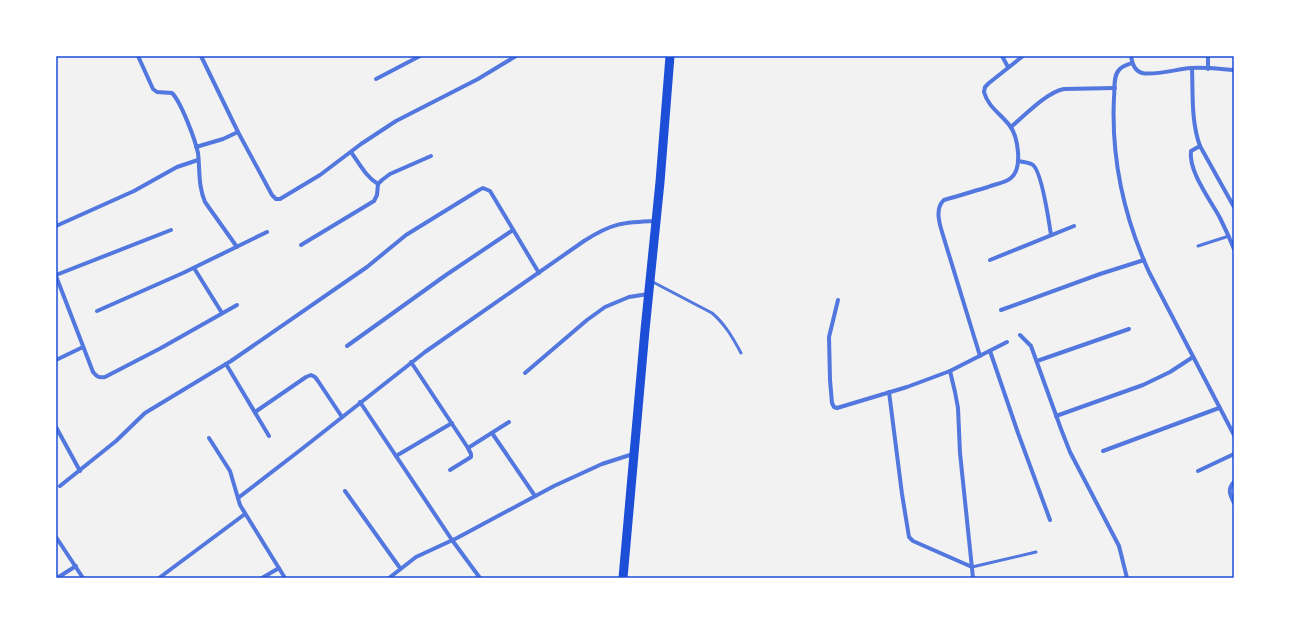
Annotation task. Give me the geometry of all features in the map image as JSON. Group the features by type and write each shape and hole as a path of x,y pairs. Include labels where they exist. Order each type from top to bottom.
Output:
{"main road":[{"path":"623,578 670,56"}],"street":[{"path":"138,56 153,89 157,92 172,93 175,96 196,147 201,194 237,247"},
{"path":"201,56 238,132 272,195 276,199 285,197 320,175 396,121 478,79 516,56"},
{"path":"376,78 420,56"},
{"path":"1002,56 1008,67"},
{"path":"980,356 942,232 938,213 939,207 944,200 1000,183 1011,178 1014,174 1018,160 1015,136 1011,127 991,106 984,92 989,83 1023,56"},
{"path":"1131,56 1132,64 1135,69 1141,73 1192,68 1234,70"},
{"path":"1208,56 1208,69"},
{"path":"1132,64 1124,66 1118,70 1115,77 1114,105 1115,133 1121,187 1128,215 1137,244 1144,260 1192,357 1234,435"},
{"path":"1192,68 1194,124 1197,138 1234,207"},
{"path":"1011,127 1048,96 1059,90 1115,88"},
{"path":"196,147 223,139 238,132"},
{"path":"1200,146 1192,151 1192,161 1195,172 1203,190 1229,236 1234,249"},
{"path":"351,152 368,175 378,184"},
{"path":"301,245 374,201 378,195 378,184 390,174 431,156"},
{"path":"56,226 134,191 177,167 198,160"},
{"path":"1018,160 1032,165 1036,169 1051,235"},
{"path":"60,486 116,441 145,413 226,364 367,267 406,235 483,188 490,191 539,272"},
{"path":"238,498 411,362 539,272 599,232 609,227 629,222 656,220"},
{"path":"990,260 1074,226"},
{"path":"171,230 56,276 83,347 96,376 100,378 105,377 162,348 237,305"},
{"path":"347,346 446,275 513,230"},
{"path":"97,311 194,268 267,232"},
{"path":"1001,310 1100,274 1144,260"},
{"path":"194,268 222,313"},
{"path":"525,373 587,320 605,307 629,297 648,294"},
{"path":"838,300 829,337 832,403 837,408 950,371 1006,342"},
{"path":"1037,361 1129,329"},
{"path":"1020,335 1031,346 1070,452 1119,546 1127,578"},
{"path":"56,360 83,347"},
{"path":"990,351 1050,520"},
{"path":"1056,416 1142,385 1170,372 1192,357"},
{"path":"411,362 471,454 471,457 450,470"},
{"path":"226,364 269,436"},
{"path":"950,371 958,408 960,453 973,578"},
{"path":"255,412 311,375 318,381 342,417"},
{"path":"889,392 908,536 913,541 972,567"},
{"path":"360,402 452,540 480,578"},
{"path":"1103,451 1220,408"},
{"path":"468,448 509,422"},
{"path":"396,456 452,423"},
{"path":"56,426 80,471"},
{"path":"492,433 535,496"},
{"path":"209,438 230,471 238,498 245,514 285,578"},
{"path":"388,578 416,557 452,540 535,496 587,470 634,454"},
{"path":"1198,471 1234,454"},
{"path":"1234,482 1230,488 1230,493 1234,503"},
{"path":"345,491 400,568"},
{"path":"160,578 245,514"},
{"path":"56,537 83,578"},
{"path":"58,578 76,566"},
{"path":"262,578 279,568"}],"lane":[{"path":"1198,246 1229,236"},
{"path":"650,280 712,312 727,328 741,353"},
{"path":"972,567 1036,552"}]}
